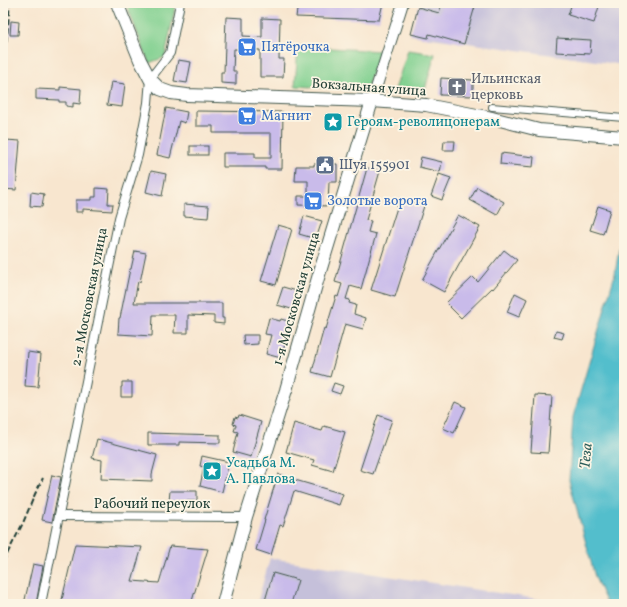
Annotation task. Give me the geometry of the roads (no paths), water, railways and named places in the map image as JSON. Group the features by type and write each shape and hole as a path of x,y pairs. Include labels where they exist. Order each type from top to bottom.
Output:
{"main road":[{"path":"117,3 140,60 150,79"},
{"name":"Вокзальная улица","path":"150,79 160,89 171,93 187,95 372,101 426,105 492,118 539,130 619,137"},
{"name":"1-я Московская улица","path":"222,604 246,517 286,390 318,278 372,101"}],"street":[{"path":"150,79 170,53 180,3"},
{"name":"1-я Московская улица","path":"372,101 403,3"},
{"name":"2-я Московская улица","path":"41,604 119,218 138,155 148,103 150,79"},
{"path":"492,107 621,118"},
{"name":"Рабочий переулок","path":"59,516 246,517"}],"water":[{"name":"Теза","path":"624,217 624,604 607,604 595,577 569,480 573,417 615,274"}],"railway":[{"path":"3,78 10,3"},
{"path":"3,562 23,523 43,478"}],"place":[{"name":"Пятёрочка","path":"247,47"},
{"name":"Ильинская церковь","path":"457,87"},
{"name":"Магнит","path":"247,116"},
{"name":"Героям-револицонерам","path":"333,122"},
{"name":"Шуя 155901","path":"325,165"},
{"name":"Золотые ворота","path":"313,201"},
{"name":"Усадьба М. А. Павлова","path":"212,471"}]}
